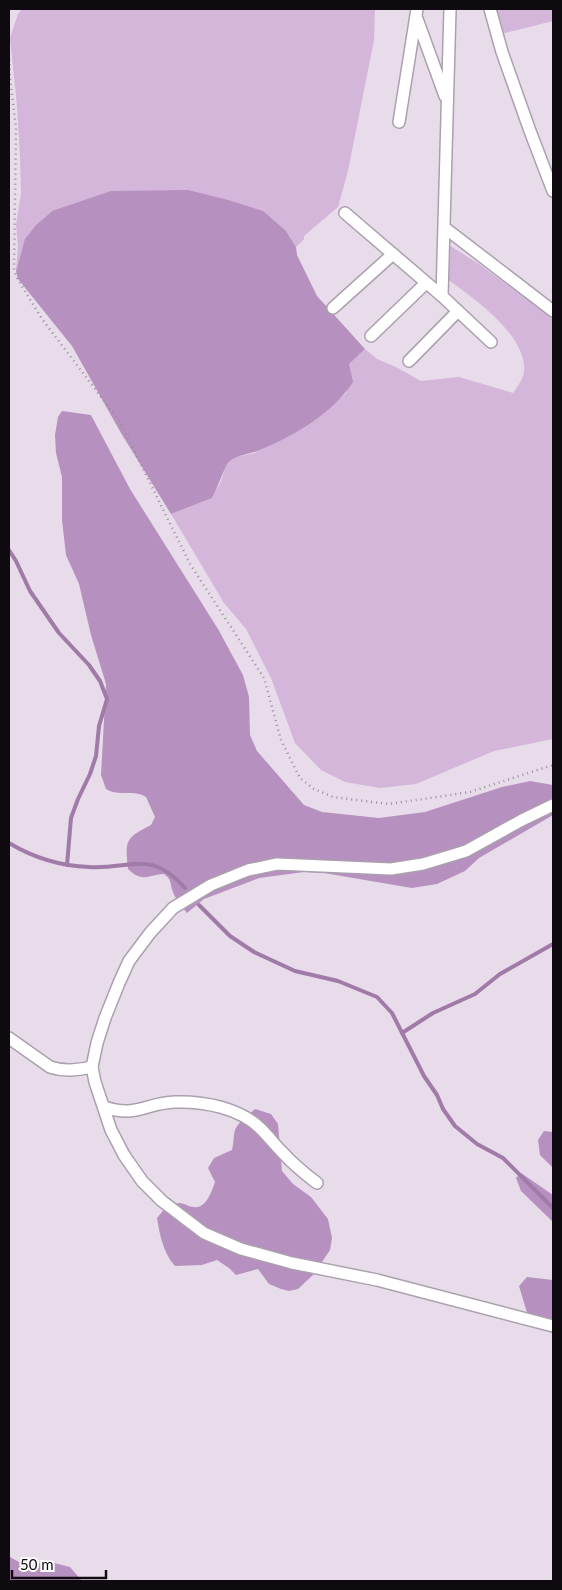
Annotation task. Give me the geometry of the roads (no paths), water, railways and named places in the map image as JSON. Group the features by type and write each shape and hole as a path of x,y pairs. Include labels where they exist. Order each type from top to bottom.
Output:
{"street":[{"path":"442,296 450,9"},
{"path":"490,9 502,52 553,191"},
{"path":"417,13 447,102"},
{"path":"400,122 417,13"},
{"path":"346,213 442,296 490,342"},
{"path":"445,228 553,311"},
{"path":"333,308 393,254"},
{"path":"371,336 426,283"},
{"path":"409,361 458,311"},
{"path":"553,805 466,851 422,864 392,869 277,864 248,870 211,885 174,908 150,933 129,961 118,983 105,1018 92,1067 95,1082 112,1130 124,1155 142,1181 162,1201 204,1233 240,1249 292,1263 377,1280 553,1326"},
{"path":"9,1038 50,1067 58,1070 92,1067"},
{"path":"104,1107 125,1112 136,1111 161,1103 194,1102 229,1110 260,1128 282,1153 317,1183"}],"waterway":[{"path":"9,550 30,591 59,633 89,665 100,681 107,699 99,726 96,756 71,818 67,865"},
{"path":"9,843 37,857 67,865 89,867 150,865 161,868 173,876 185,888"},
{"path":"199,905 230,936 254,952 295,971 338,981 377,997 392,1013 424,1076 455,1126 477,1144 503,1158 553,1208"},
{"path":"402,1033 433,1013 475,994 500,974 553,944"}]}
